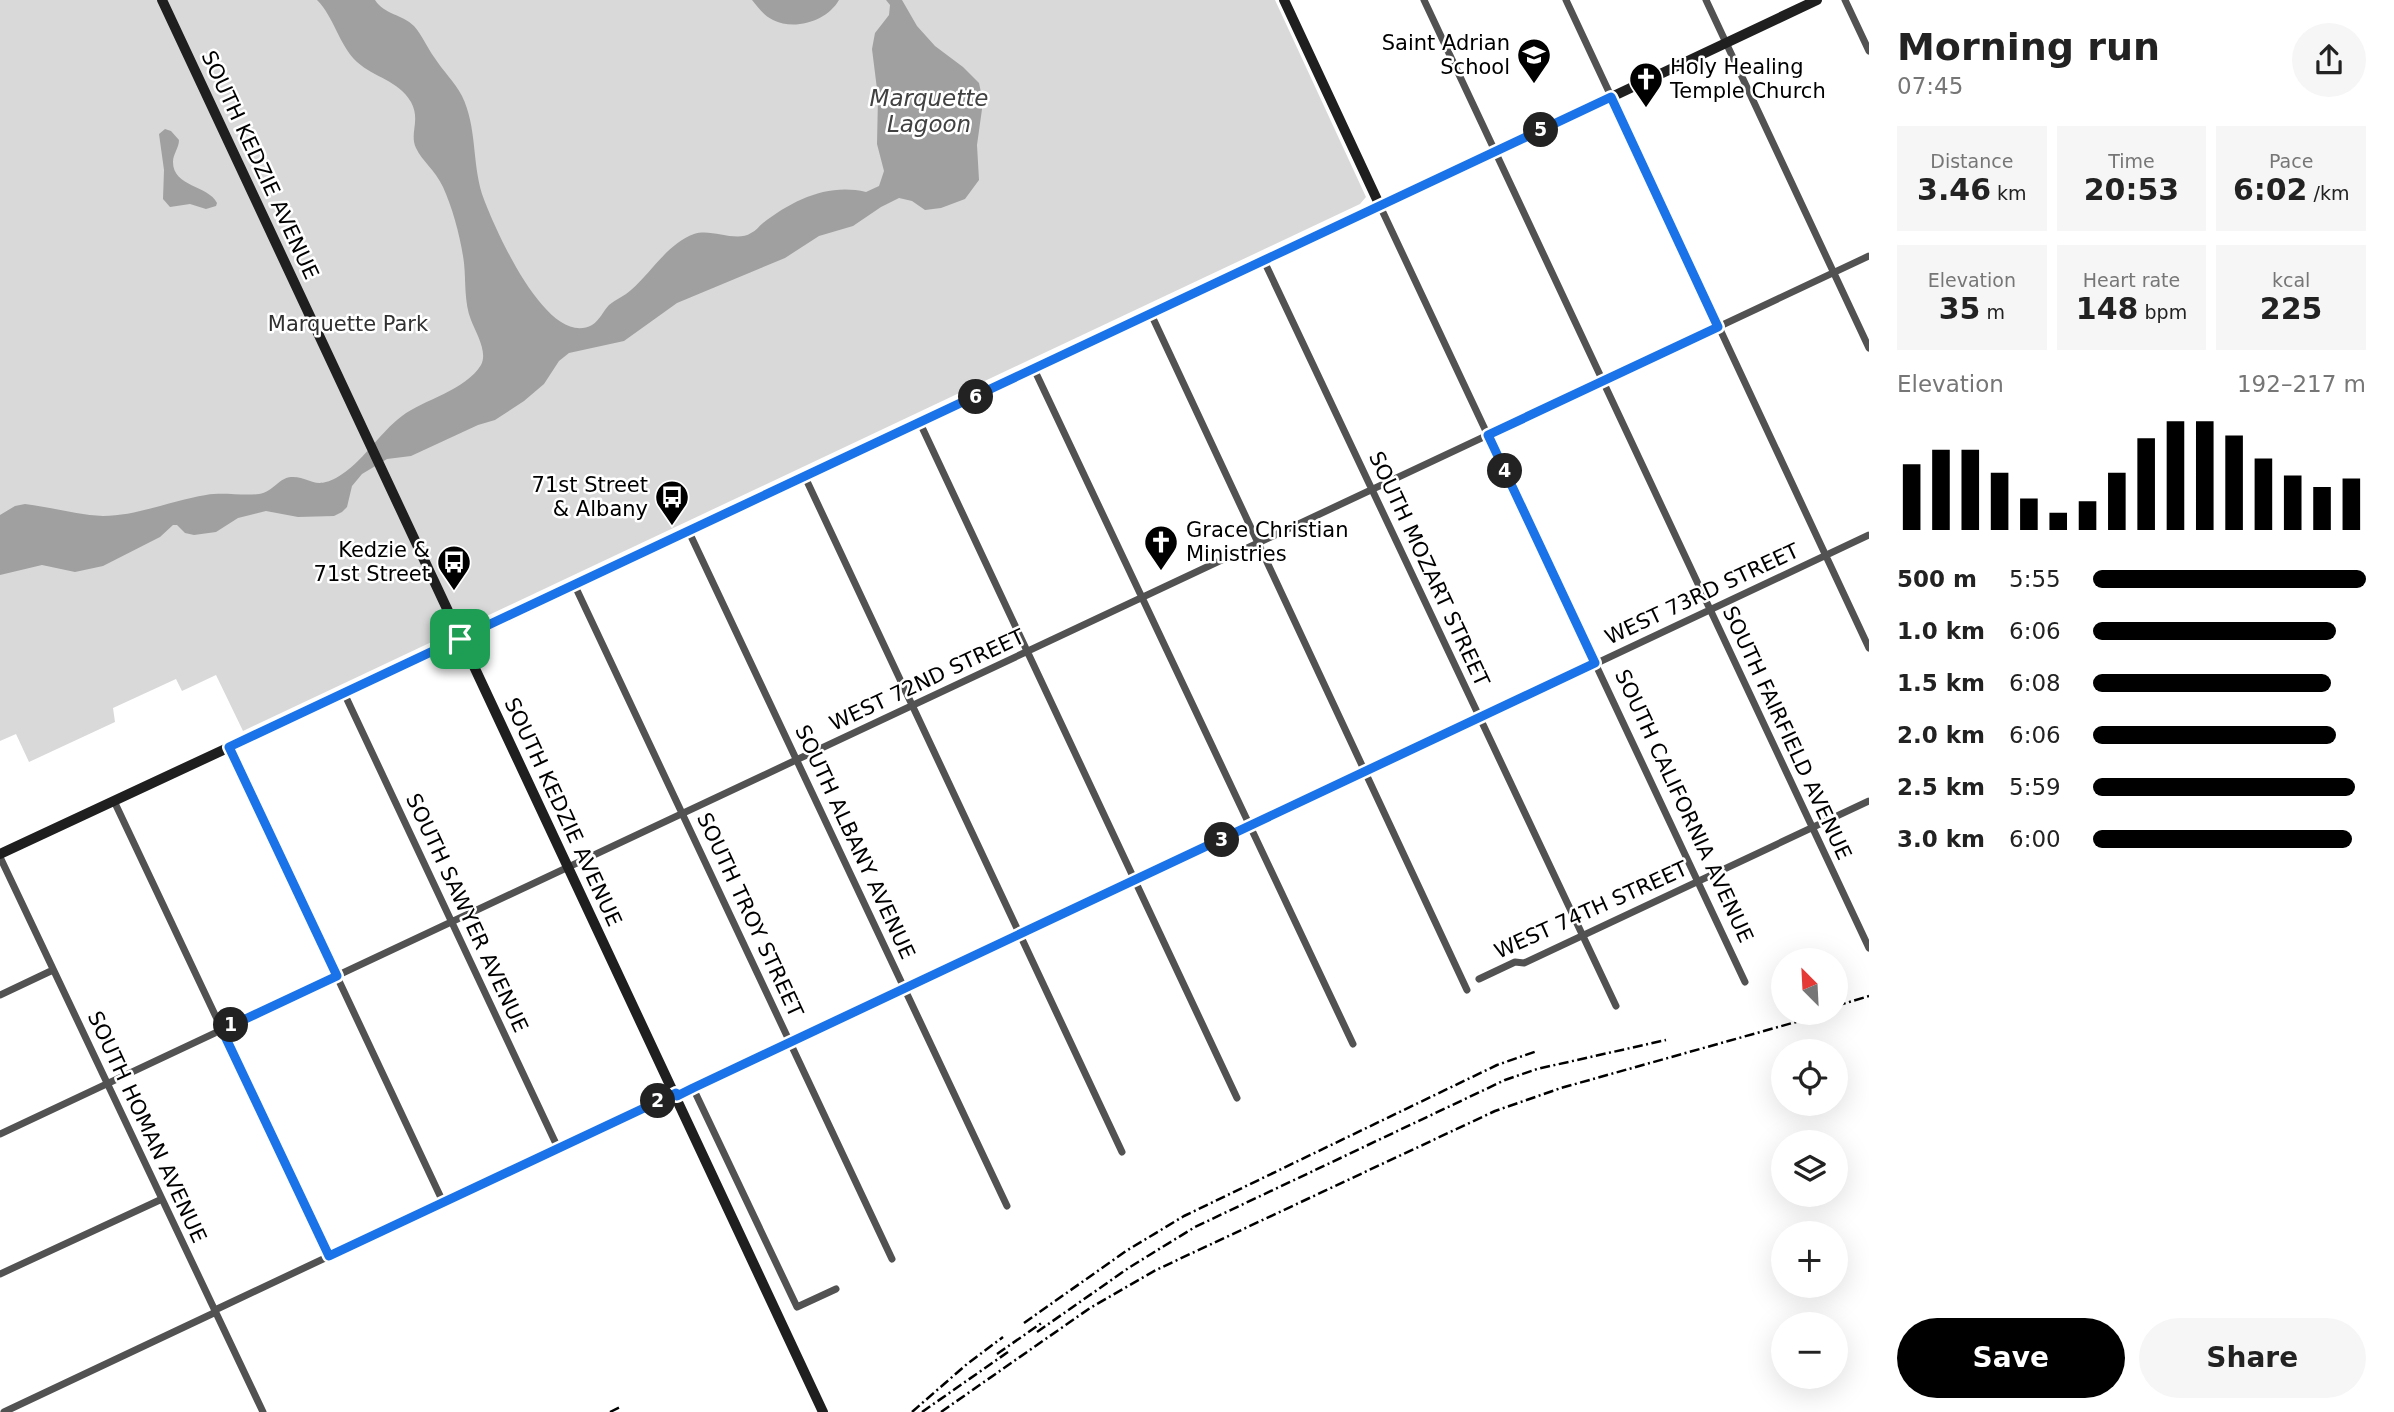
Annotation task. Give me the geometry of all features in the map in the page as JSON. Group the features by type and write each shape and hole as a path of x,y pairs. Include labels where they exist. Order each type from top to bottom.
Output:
{"main road":[{"name":"SOUTH KEDZIE AVENUE","path":"162,0 823,1412"},
{"name":"SOUTH CALIFORNIA AVENUE","path":"1284,0 1380,206"},
{"path":"0,856 1817,0"}],"street":[{"name":"SOUTH FAIRFIELD AVENUE","path":"1424,0 1869,948"},
{"path":"1566,0 1869,648"},
{"path":"1706,0 1869,348"},
{"path":"1845,0 1869,51"},
{"name":"SOUTH CALIFORNIA AVENUE","path":"1380,206 1745,982"},
{"name":"WEST 72ND STREET","path":"0,1134 1869,256"},
{"name":"SOUTH MOZART STREET","path":"1264,261 1616,1006"},
{"path":"1151,314 1467,990"},
{"path":"1034,369 1353,1044"},
{"path":"920,423 1237,1098"},
{"path":"805,477 1122,1152"},
{"name":"SOUTH ALBANY AVENUE","path":"690,532 1007,1206"},
{"name":"WEST 73RD STREET","path":"4,1412 443,1202 790,1043 1869,534"},
{"name":"SOUTH TROY STREET","path":"575,586 892,1259"},
{"name":"SOUTH SAWYER AVENUE","path":"344,693 558,1148"},
{"path":"229,747 443,1202"},
{"path":"114,801 329,1256"},
{"name":"WEST 74TH STREET","path":"1479,979 1515,962 1524,963 1869,801"},
{"name":"SOUTH HOMAN AVENUE","path":"0,856 263,1412"},
{"path":"0,995 53,970"},
{"path":"693,1088 797,1307 836,1289"},
{"path":"0,1275 162,1199"}],"green space":[{"name":"Marquette Park","path":"0,0 1275,0 1366,197 1360,204 243,731 216,675 182,691 176,679 113,708 115,722 29,762 16,734 0,741"}],"water":[{"name":"Marquette Lagoon","path":"317,0 375,0 417,30 456,86 467,108 482,194 510,256 540,303 557,319 575,328 595,323 609,305 639,283 668,251 694,234 745,236 786,207 812,196 838,190 866,192 879,186 884,171 877,144 878,97 872,49 875,33 889,15 890,5 886,0 902,0 917,26 935,46 979,83 983,102 977,145 979,180 965,199 941,208 925,210 912,201 899,198 853,226 819,236 785,258 677,303 624,341 569,353 559,361 544,384 495,420 478,425 411,456 387,459 362,474 352,486 347,507 334,516 298,517 266,511 238,518 216,532 194,535 173,525 160,537 103,566 75,572 42,565 0,575 0,515 15,506 25,504 103,516 142,511 206,495 259,494 291,477 322,483 346,472 402,416 455,388 474,374 481,365 482,348 467,306 464,263 456,224 443,187 416,148 415,115 411,102 400,89 357,62"},
{"path":"752,0 839,0 827,14 819,18 791,24 770,18"},
{"path":"165,129 171,131 179,140 173,162 175,170 185,181 213,197 216,206 206,209 190,204 170,207 163,199 164,170 159,134"}],"railway":[{"path":"1848,1002 1869,996"},
{"path":"941,1412 1090,1308 1156,1270 1495,1111 1561,1088 1782,1026"},
{"path":"1037,1332 1130,1267 1195,1227 1505,1080 1537,1069 1666,1040"},
{"path":"1024,1323 1126,1251 1184,1216 1497,1065 1537,1051"},
{"path":"997,1354 1043,1322"},
{"path":"912,1412 1003,1337"},
{"path":"922,1412 1008,1352"},
{"path":"610,1412 622,1406"}],"place":[{"name":"Saint Adrian School","path":"1534,85"},
{"name":"Holy Healing Temple Church","path":"1646,109"},
{"name":"71st Street & Albany","path":"672,527"},
{"name":"Grace Christian Ministries","path":"1161,572"},
{"name":"Kedzie & 71st Street","path":"454,592"}],"route":[{"path":"1611,97 1718,327 1488,435 1595,663 677,1096 676,1093 329,1256 222,1030 337,976 229,747 460,639 1611,97"}]}
